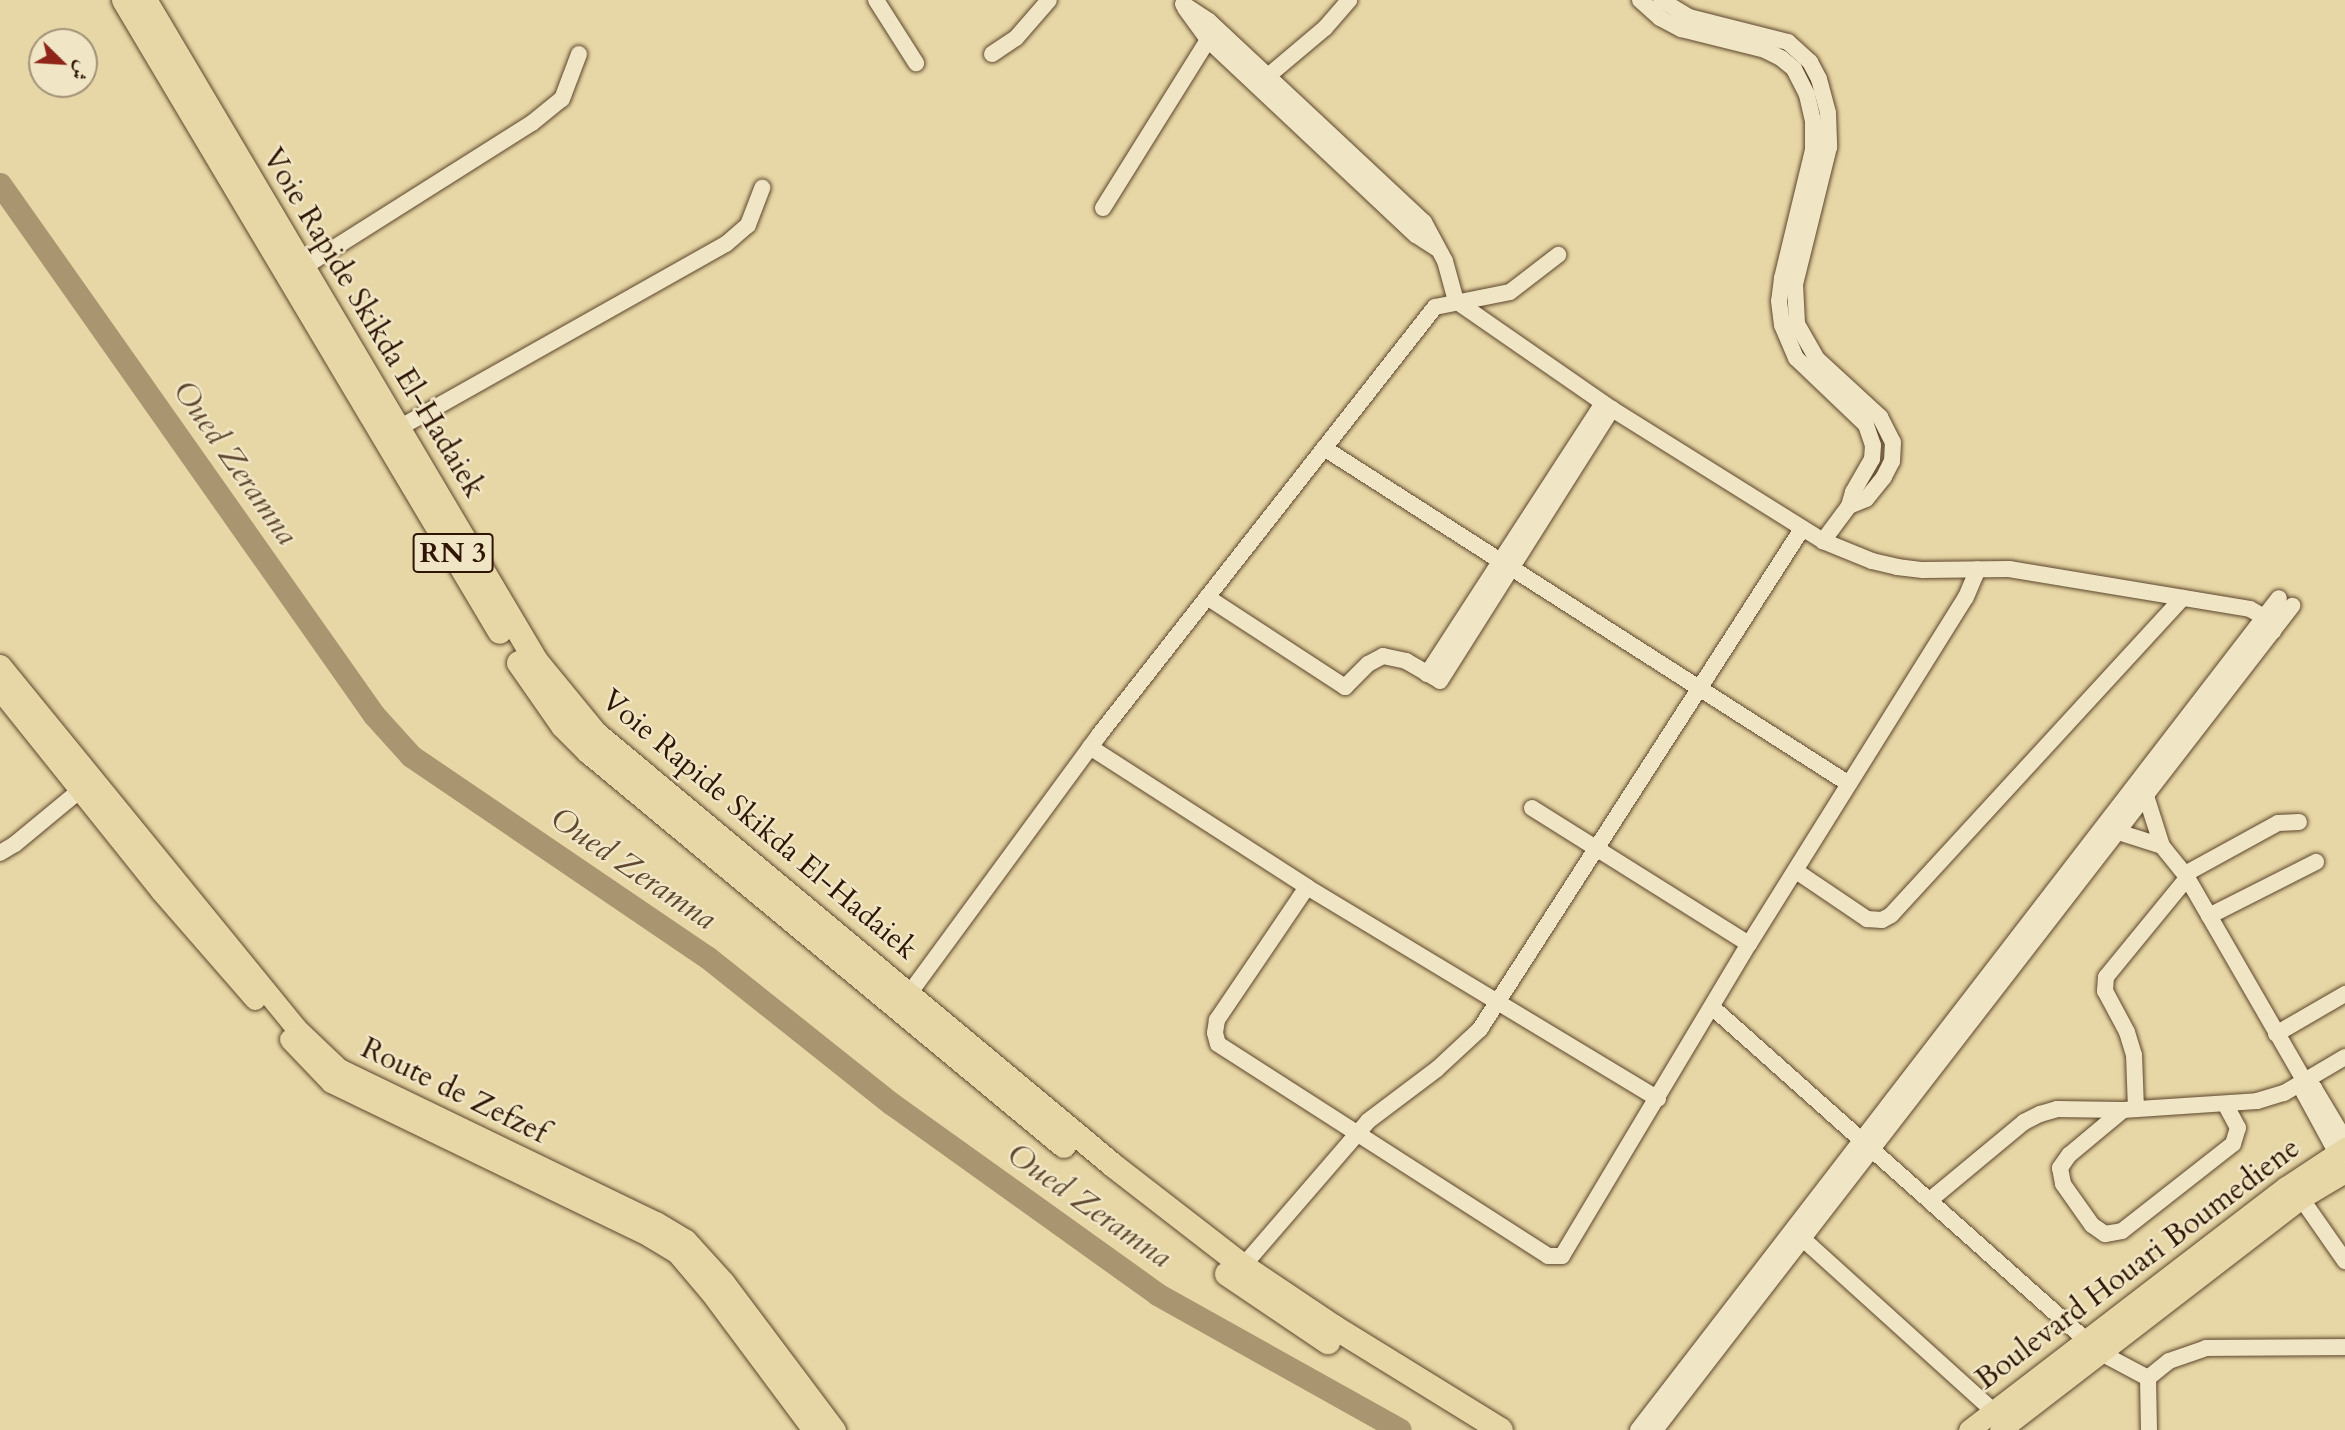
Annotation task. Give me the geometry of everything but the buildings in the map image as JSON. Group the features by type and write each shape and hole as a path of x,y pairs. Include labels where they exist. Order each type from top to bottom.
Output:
{"highway":[{"name":"Voie Rapide Skikda El-Hadaiek","path":"124,0 515,657 563,726 589,752 903,1002 1242,1266 1345,1334 1502,1430"},
{"name":"Voie Rapide Skikda El-Hadaiek","path":"145,0 536,661 596,734 903,1002 1248,1290 1472,1430"}],"main road":[{"name":"Route de Zefzef","path":"0,665 297,1029 339,1069 656,1222 686,1240 724,1282 835,1430"},
{"name":"Route de Zefzef","path":"0,690 161,891 331,1082 649,1236 677,1253 711,1293 813,1430"},
{"name":"Boulevard Houari Boumediene","path":"1969,1430 1996,1420 2101,1353 2301,1198 2343,1156"},
{"name":"Boulevard Houari Boumediene","path":"1996,1420 2084,1339 2286,1187 2343,1156"},
{"path":"2084,1339 2101,1353"}],"street":[{"path":"876,0 916,63"},
{"path":"992,54 1016,37 1049,0"},
{"path":"1268,76 1325,29 1349,0"},
{"path":"1181,2 1209,21 1424,222 1445,261 1456,301 1608,406 1802,529 1871,561 1897,567 2024,570 2250,609 2269,624"},
{"path":"1181,2 1208,40 1416,235 1438,249"},
{"path":"1653,3 1698,20 1788,42 1810,62 1819,79 1828,113 1829,147 1796,284 1797,324 1817,359 1880,417 1893,442 1892,460 1884,477 1866,499 1849,506 1823,541"},
{"path":"1103,208 1208,40"},
{"path":"304,267 532,123 562,99 579,54"},
{"path":"399,428 726,244 748,225 762,188"},
{"path":"903,1002 1090,747 1435,307 1510,292 1558,255"},
{"path":"1207,597 1345,687 1368,664 1382,656 1406,661 1433,678 1608,406"},
{"path":"1324,447 1849,784"},
{"path":"1242,1266 1357,1132 1392,1100 1452,1056 1480,1029 1802,529"},
{"path":"1307,887 1217,1020 1216,1039 1223,1049 1548,1256 1557,1257 1569,1249 1749,944 1966,597 1978,569"},
{"path":"1796,871 1867,919 1882,920 1891,915 2183,598"},
{"path":"1655,1430 1803,1239 1867,1144 2286,602"},
{"path":"1637,1430 2118,832 2269,624"},
{"path":"1090,747 1307,887 1658,1098"},
{"path":"0,853 15,844 79,791"},
{"path":"2146,796 2162,846 2186,876 2305,1082 2304,1094 2343,1156"},
{"path":"1532,808 1749,944"},
{"path":"2225,1104 2238,1128 2233,1144 2122,1231 2105,1234 2095,1229 2063,1184 2060,1168 2069,1155 2130,1109 2134,1055 2127,1032 2105,991 2105,977 2186,876 2278,823 2299,822"},
{"path":"2118,832 2162,846"},
{"path":"2209,916 2316,862"},
{"path":"2276,1034 2345,994"},
{"path":"1712,1007 2084,1339"},
{"path":"1930,1200 2024,1122 2040,1114 2057,1110 2130,1109 2271,1099 2345,1057"},
{"path":"2301,1198 2345,1261"},
{"path":"1803,1239 1996,1420"},
{"path":"2148,1378 2169,1361 2206,1348 2345,1347"},
{"path":"2101,1353 2148,1378"},
{"path":"2148,1378 2149,1430"}],"waterway":[{"name":"Oued Zeramna","path":"0,184 374,715 411,756 707,957 892,1104 1157,1294 1400,1430"}]}
